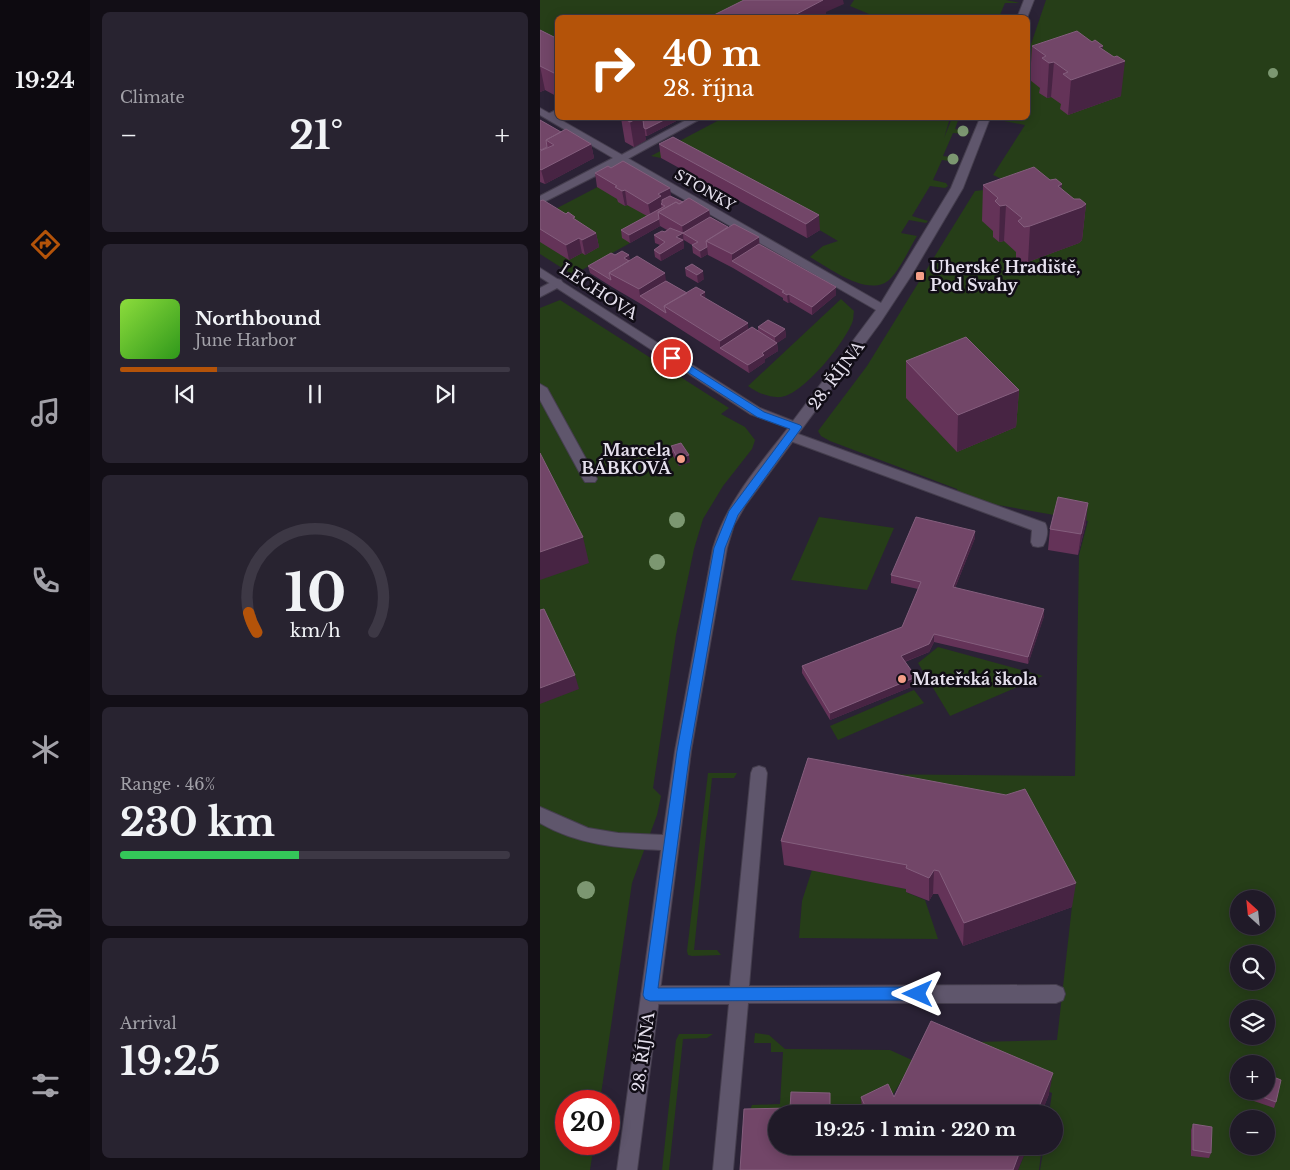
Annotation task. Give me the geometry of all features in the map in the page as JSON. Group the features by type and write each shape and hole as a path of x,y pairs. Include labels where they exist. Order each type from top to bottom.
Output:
{"street":[{"path":"1023,15 1029,0"},
{"name":"STONKY","path":"560,120 620,159 883,309"},
{"path":"540,201 693,120"},
{"name":"28. ŘÍJNA","path":"627,1170 671,843 696,676 710,592 723,536 739,503 883,309 905,276 958,188 984,120"},
{"name":"LECHOVA","path":"540,272 755,411 793,432 1040,527 1038,542"},
{"path":"540,293 557,283"},
{"path":"540,388 590,479"},
{"path":"723,1170 759,773"},
{"path":"540,814 568,831 582,836 601,839 671,843"},
{"path":"650,995 1056,994"}],"green space":[{"path":"540,0 794,0 763,15 555,15 555,60 540,51"},
{"path":"854,0 1006,0 1020,3 1005,3 1000,15 871,15 850,6"},
{"path":"1046,0 1290,0 1290,1170 1040,1170 1042,1155 1063,1155 1063,1105 1050,1105 1052,1093 931,1043 1057,1040 1072,906 855,774 1075,776 1079,555 1088,521 958,498 957,489 830,441 821,436 818,431 867,366 975,191 1017,186 993,175 1025,125 1004,121 1030,120 1030,47"},
{"path":"719,120 949,120 944,138 951,120 958,120 955,129 970,132 968,134 953,133 943,156 959,160 957,162 942,160 933,180 946,183 948,186 945,188 930,186 912,216 928,221 926,223 909,220 901,233 917,236 905,258 890,279 882,284 872,286 850,280 810,257 823,246 838,241 681,148 661,158 651,156"},
{"path":"609,181 678,207 623,237 630,243 573,275 540,254 540,217"},
{"path":"841,299 854,311 853,322 841,343 811,378 790,394 781,397 772,397 755,391 748,386"},
{"path":"560,300 729,408 721,414 745,427 755,440 752,449 723,486 703,519 694,549 676,635 653,788 661,796 657,815 632,883 602,1090 555,1090 555,1155 592,1155 590,1170 540,1170 540,308"},
{"path":"819,517 894,528 867,590 791,580"},
{"path":"938,647 1043,676 950,716 918,663"},
{"path":"914,690 924,703 838,740 830,726"},
{"path":"708,773 737,773 734,778 712,778 694,950 717,950 721,955 692,956 688,955 687,951"},
{"path":"812,870 907,889 906,892 925,900 938,939 799,938 802,901"},
{"path":"755,1033 769,1035 785,1049 890,1050 914,1061 886,1105 768,1105 768,1115 748,1115 752,1105 780,1104 783,1052 771,1052 771,1043 754,1043"},
{"path":"679,1034 713,1034 707,1038 683,1039 669,1170 662,1170 676,1040"},
{"path":"1024,1155 1041,1155 1039,1170 1018,1170"}],"building":[{"path":"744,0 823,0 795,15 714,15"},
{"path":"540,30 555,38 555,74 540,66"},
{"path":"1077,31 1092,42 1095,40 1103,46 1099,47 1114,57 1117,56 1125,61 1071,80 1063,74 1068,72 1054,62 1049,63 1042,58 1046,56 1032,46"},
{"path":"540,120 561,132 546,140 547,147 541,150 540,149"},
{"path":"643,120 664,120 646,129 644,128"},
{"path":"566,129 591,144 541,170 540,151 554,145 546,140"},
{"path":"673,137 819,215 806,224 659,144"},
{"path":"623,161 670,188 658,194 661,196 648,204 625,190 622,191 615,187 617,186 595,173 608,166 611,168"},
{"path":"1034,167 1050,180 1056,179 1062,184 1058,186 1074,199 1080,199 1086,204 1024,227 1018,221 1022,218 1006,205 1000,206 995,201 998,198 983,185"},
{"path":"670,196 683,202 679,204 676,202 658,212 659,219 629,235 621,230 665,206 661,204 662,200"},
{"path":"689,198 709,210 682,226 658,212 676,202 679,204"},
{"path":"543,200 566,214 568,212 575,217 573,218 596,233 582,240 579,238 566,245 540,229 540,201"},
{"path":"710,217 728,227 706,241 707,247 700,251 692,245 698,242 683,233"},
{"path":"734,224 759,237 732,254 706,241"},
{"path":"670,228 683,233 676,237 683,240 660,254 654,250 665,242 654,235 662,231 665,232"},
{"path":"759,244 836,287 812,307 789,294 787,295 782,292 784,291 732,261"},
{"path":"622,251 629,255 624,258 629,261 609,273 611,280 588,266 611,253 615,255"},
{"path":"637,256 665,273 639,289 609,273"},
{"path":"692,264 703,271 697,275 685,268"},
{"path":"666,281 687,293 664,306 666,313 640,296"},
{"path":"696,287 705,292 700,295 748,323 720,341 664,306"},
{"path":"768,320 785,329 775,337 758,327"},
{"path":"752,327 777,343 762,353 764,355 748,365 720,348"},
{"path":"966,337 1019,390 958,415 906,361"},
{"path":"681,443 689,455 678,459 671,446"},
{"path":"540,453 583,537 540,552"},
{"path":"1058,497 1088,503 1081,534 1050,529"},
{"path":"916,517 975,531 953,587 1044,609 1028,657 934,634 929,644 901,656 916,677 830,713 802,666 902,627 921,582 891,575"},
{"path":"544,609 575,675 540,688 540,610"},
{"path":"808,758 1006,795 1025,789 1076,883 964,923 939,871 934,870 929,878 906,868 907,865 781,841"},
{"path":"931,1021 1053,1073 1040,1105 865,1105 861,1097 888,1084 894,1097"},
{"path":"1275,1078 1281,1080 1276,1102 1270,1100 1275,1100"},
{"path":"791,1092 830,1093 830,1105 790,1105"},
{"path":"768,1108 768,1155 1019,1155 1013,1170 740,1170 744,1109"},
{"path":"1193,1124 1212,1127 1211,1153 1193,1150"}],"place":[{"name":"Uherské Hradiště, Pod Svahy","path":"920,276"},
{"name":"Marcela BÁBKOVÁ","path":"681,459"},
{"name":"Mateřská škola","path":"902,679"}],"route":[{"path":"672,358 761,414 796,427 732,514 720,548 710,592 683,751 650,995 918,994"}]}
